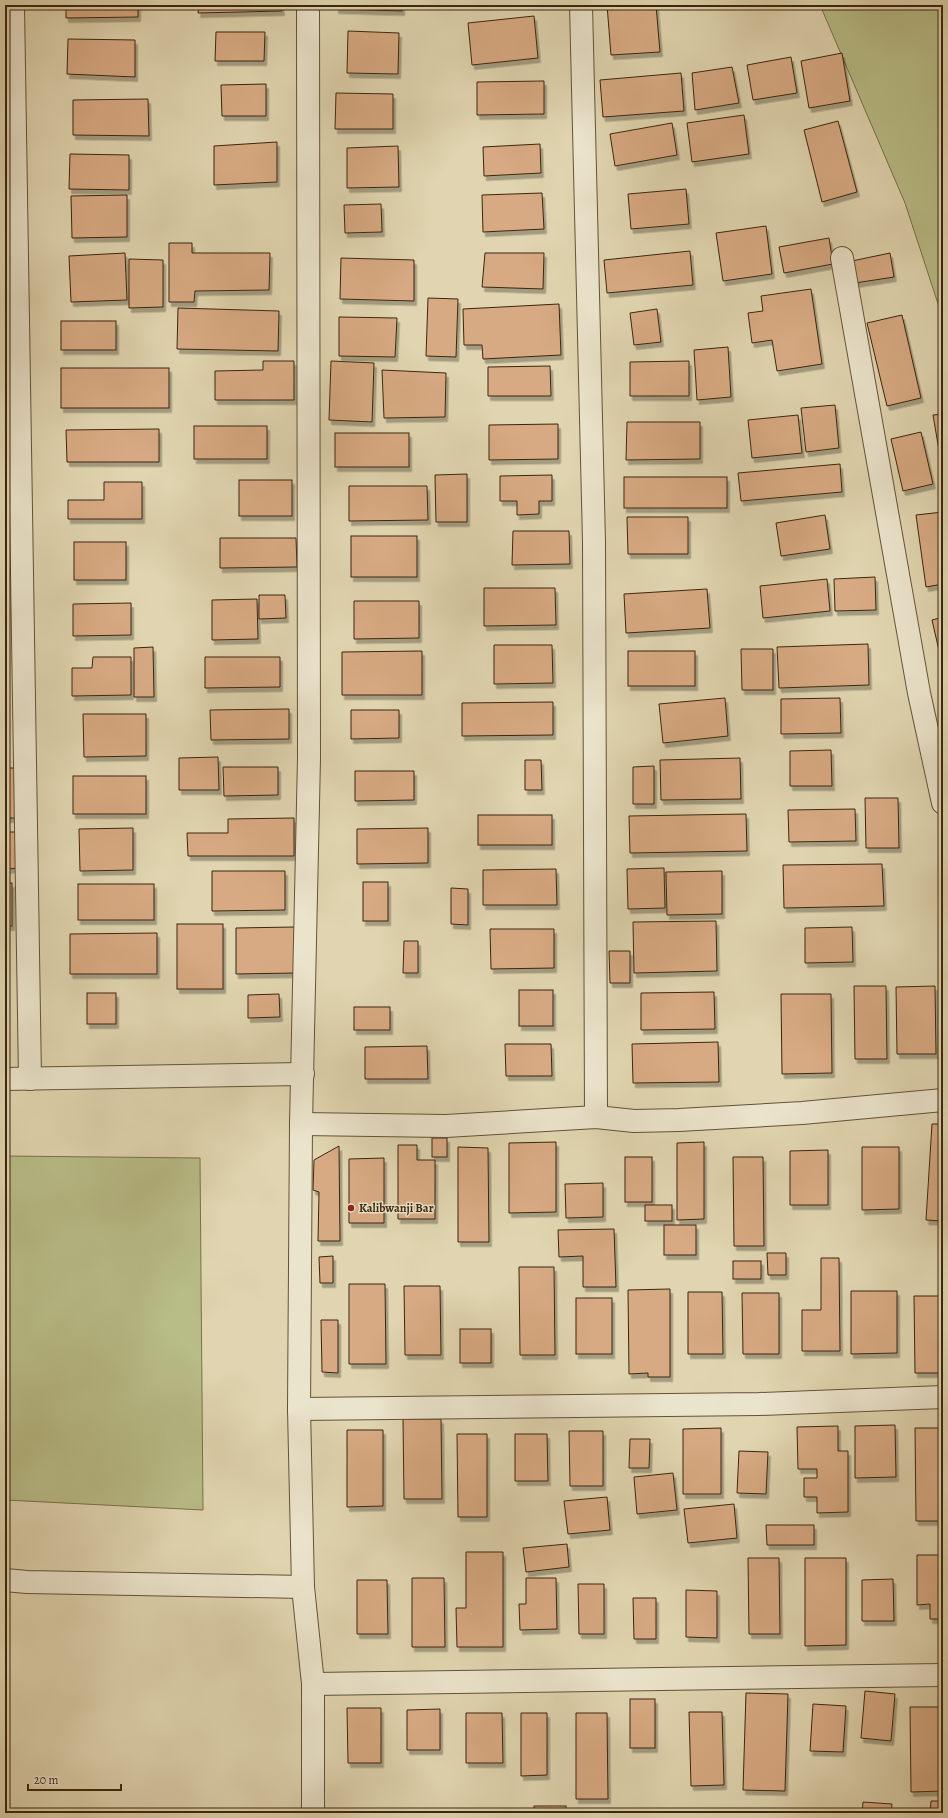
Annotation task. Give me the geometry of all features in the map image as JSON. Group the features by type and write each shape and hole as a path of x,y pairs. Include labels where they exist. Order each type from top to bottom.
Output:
{"street":[{"path":"13,5 30,1079"},
{"path":"308,5 309,758 301,1124 299,1409 303,1587 313,1684 313,1813"},
{"path":"581,5 594,542 596,1117"},
{"path":"842,258 919,693 943,803"},
{"path":"5,1079 303,1074"},
{"path":"301,1124 446,1126 596,1117 634,1121 679,1120 802,1113 943,1100"},
{"path":"299,1409 759,1404 943,1397"},
{"path":"5,1580 27,1582 303,1587"},
{"path":"313,1684 943,1675"}],"green space":[{"path":"820,5 943,5 943,319 905,203"},
{"path":"5,1156 200,1158 203,1510 5,1500"}],"building":[{"path":"66,5 138,5 138,17 66,18"},
{"path":"199,5 281,5 282,11 198,13"},
{"path":"336,5 402,5 402,11 336,9"},
{"path":"607,5 656,5 660,52 611,55"},
{"path":"534,16 538,58 472,65 468,23"},
{"path":"348,31 399,33 398,74 347,73"},
{"path":"216,32 265,32 264,61 215,61"},
{"path":"68,39 135,40 135,77 67,74"},
{"path":"842,53 850,101 809,108 801,61"},
{"path":"791,57 797,93 753,100 747,65"},
{"path":"732,67 739,103 695,110 692,73"},
{"path":"681,73 684,111 603,117 600,80"},
{"path":"544,81 544,114 477,115 477,82"},
{"path":"266,84 266,116 222,116 221,85"},
{"path":"336,93 393,94 393,129 335,129"},
{"path":"148,99 149,136 73,135 73,100"},
{"path":"744,115 749,154 692,162 687,123"},
{"path":"838,121 857,192 822,202 804,130"},
{"path":"672,123 677,155 615,166 610,134"},
{"path":"277,142 277,182 214,185 214,146"},
{"path":"540,144 541,173 484,176 483,147"},
{"path":"398,146 399,187 347,188 347,148"},
{"path":"70,154 129,155 129,190 69,189"},
{"path":"686,189 689,224 631,229 628,194"},
{"path":"542,193 544,229 483,232 482,195"},
{"path":"127,195 127,237 72,238 71,196"},
{"path":"381,204 382,232 345,233 344,205"},
{"path":"766,226 772,274 723,281 716,233"},
{"path":"829,238 833,264 784,273 779,247"},
{"path":"169,243 192,243 192,253 270,253 269,290 195,291 194,302 169,302"},
{"path":"690,251 693,285 607,293 604,260"},
{"path":"125,253 127,300 71,302 69,256"},
{"path":"485,253 544,253 543,289 482,287"},
{"path":"890,253 894,277 855,283 852,261"},
{"path":"341,258 414,260 414,301 340,299"},
{"path":"129,259 163,260 163,307 129,308"},
{"path":"811,289 822,364 777,371 772,340 752,343 748,313 763,311 761,296"},
{"path":"428,298 458,299 456,357 426,356"},
{"path":"559,304 561,355 483,359 482,345 464,345 463,309"},
{"path":"178,308 279,311 278,351 177,349"},
{"path":"657,309 661,342 634,345 630,313"},
{"path":"5,314 9,314 9,353 5,353"},
{"path":"902,315 921,398 887,406 867,323"},
{"path":"339,317 397,318 395,357 339,356"},
{"path":"61,321 116,321 116,350 61,350"},
{"path":"728,347 731,397 697,400 694,350"},
{"path":"263,361 294,361 294,400 215,400 215,371 263,370"},
{"path":"331,361 374,363 372,422 329,420"},
{"path":"689,361 689,396 630,396 630,362"},
{"path":"550,366 551,396 488,396 488,367"},
{"path":"61,368 169,368 169,408 61,408"},
{"path":"382,370 446,373 445,417 384,418"},
{"path":"5,372 15,372 15,416 5,416"},
{"path":"835,405 839,448 806,452 801,408"},
{"path":"943,414 943,474 933,415"},
{"path":"798,415 802,453 752,458 748,420"},
{"path":"627,422 700,422 700,459 626,460"},
{"path":"558,424 558,459 489,460 489,425"},
{"path":"194,426 267,426 267,459 194,459"},
{"path":"159,429 159,462 67,462 66,430"},
{"path":"921,432 933,484 903,491 891,439"},
{"path":"335,433 409,433 409,467 335,467"},
{"path":"840,464 842,492 741,501 738,473"},
{"path":"467,474 467,522 436,522 435,475"},
{"path":"552,475 552,501 539,501 539,514 517,515 517,501 500,501 500,476"},
{"path":"624,477 727,477 727,508 624,508"},
{"path":"239,480 292,480 292,516 239,516"},
{"path":"104,482 142,482 142,519 68,519 68,500 104,500"},
{"path":"349,486 427,486 428,520 349,521"},
{"path":"943,512 943,584 926,587 916,515"},
{"path":"825,515 830,549 781,556 776,523"},
{"path":"627,517 688,517 688,554 628,554"},
{"path":"513,531 569,531 570,564 512,565"},
{"path":"351,536 417,536 417,577 351,577"},
{"path":"220,538 296,538 297,567 220,568"},
{"path":"74,542 126,542 126,580 74,580"},
{"path":"875,577 876,610 835,611 834,579"},
{"path":"827,579 830,611 763,618 760,586"},
{"path":"484,588 555,588 556,625 484,626"},
{"path":"707,589 710,628 626,633 624,594"},
{"path":"259,595 285,595 286,618 259,619"},
{"path":"257,599 258,639 212,640 212,600"},
{"path":"354,601 419,601 419,638 354,639"},
{"path":"131,603 131,635 73,636 73,604"},
{"path":"943,617 943,668 932,620"},
{"path":"868,644 869,685 779,688 777,647"},
{"path":"494,645 552,645 553,683 494,684"},
{"path":"153,647 154,697 134,697 134,648"},
{"path":"741,649 773,649 773,690 742,690"},
{"path":"422,651 422,695 342,695 342,652"},
{"path":"628,651 695,651 695,686 628,686"},
{"path":"93,657 131,657 131,695 72,696 72,668 92,668"},
{"path":"205,657 280,657 280,687 205,688"},
{"path":"725,698 728,736 663,743 659,704"},
{"path":"840,698 841,733 781,734 781,699"},
{"path":"553,702 553,735 462,736 462,703"},
{"path":"289,709 289,739 211,740 210,710"},
{"path":"351,710 399,710 399,738 351,739"},
{"path":"83,714 146,714 146,756 84,757"},
{"path":"831,750 832,786 790,786 790,751"},
{"path":"218,757 219,790 179,790 179,758"},
{"path":"740,758 741,799 661,800 660,760"},
{"path":"525,760 541,760 542,790 525,790"},
{"path":"654,766 654,804 633,804 633,767"},
{"path":"223,767 278,767 278,795 224,796"},
{"path":"5,768 21,768 22,818 5,818"},
{"path":"355,771 414,771 414,800 355,801"},
{"path":"73,776 146,776 146,814 73,814"},
{"path":"865,798 898,798 899,848 866,848"},
{"path":"855,809 856,841 789,842 788,810"},
{"path":"746,814 747,851 630,853 629,816"},
{"path":"478,815 552,815 552,845 478,845"},
{"path":"294,818 294,856 188,856 187,833 228,833 228,819"},
{"path":"133,828 133,870 80,871 79,829"},
{"path":"428,828 428,863 357,864 357,829"},
{"path":"5,832 21,832 21,868 5,869"},
{"path":"882,864 884,906 784,908 783,865"},
{"path":"664,868 665,908 628,909 627,869"},
{"path":"556,869 557,905 483,905 483,870"},
{"path":"212,871 285,871 285,910 212,911"},
{"path":"722,871 722,914 667,915 666,872"},
{"path":"363,882 388,882 388,921 363,921"},
{"path":"5,883 12,883 12,926 5,926"},
{"path":"78,884 154,884 154,920 78,920"},
{"path":"451,888 468,889 468,925 451,924"},
{"path":"716,921 717,971 634,973 633,922"},
{"path":"177,924 223,924 223,989 177,989"},
{"path":"295,927 295,973 236,974 236,928"},
{"path":"852,927 853,962 805,963 805,928"},
{"path":"490,929 554,929 554,968 491,969"},
{"path":"157,933 157,974 70,974 70,934"},
{"path":"404,941 418,941 418,973 403,973"},
{"path":"609,951 630,951 630,983 610,983"},
{"path":"854,986 886,986 887,1059 855,1059"},
{"path":"935,986 936,1054 897,1054 896,987"},
{"path":"519,990 553,990 553,1026 519,1026"},
{"path":"714,992 715,1029 641,1030 641,993"},
{"path":"87,993 116,993 116,1024 87,1024"},
{"path":"279,994 280,1017 248,1018 248,995"},
{"path":"781,994 831,994 832,1073 782,1074"},
{"path":"354,1007 390,1007 390,1030 354,1030"},
{"path":"718,1042 719,1082 633,1083 632,1044"},
{"path":"505,1044 551,1044 552,1076 506,1076"},
{"path":"427,1046 428,1079 365,1079 365,1047"},
{"path":"932,1124 943,1124 943,1221 926,1220"},
{"path":"432,1138 447,1138 447,1157 432,1157"},
{"path":"556,1142 556,1212 509,1213 509,1143"},
{"path":"704,1142 704,1219 677,1220 677,1143"},
{"path":"398,1145 417,1145 417,1160 435,1160 435,1219 398,1219"},
{"path":"339,1146 340,1241 318,1241 319,1192 313,1190 314,1160"},
{"path":"458,1147 488,1148 489,1242 458,1242"},
{"path":"862,1147 899,1147 899,1209 862,1210"},
{"path":"828,1150 828,1205 790,1205 790,1151"},
{"path":"625,1157 652,1157 652,1202 625,1202"},
{"path":"733,1157 763,1157 764,1246 734,1246"},
{"path":"384,1158 384,1223 349,1223 349,1159"},
{"path":"603,1183 603,1217 566,1218 565,1184"},
{"path":"645,1205 672,1205 672,1221 645,1221"},
{"path":"664,1225 696,1225 696,1255 664,1255"},
{"path":"614,1229 616,1287 583,1287 583,1256 559,1257 558,1230"},
{"path":"767,1253 786,1253 786,1275 768,1275"},
{"path":"333,1256 333,1283 320,1283 319,1257"},
{"path":"821,1258 839,1258 840,1351 802,1351 802,1310 821,1310"},
{"path":"733,1261 761,1261 761,1279 733,1279"},
{"path":"519,1267 554,1267 555,1355 520,1355"},
{"path":"349,1284 385,1284 386,1364 349,1364"},
{"path":"404,1286 440,1286 441,1355 405,1355"},
{"path":"670,1289 670,1377 648,1377 648,1373 629,1374 628,1290"},
{"path":"851,1291 897,1291 897,1353 851,1354"},
{"path":"688,1292 722,1292 723,1354 688,1354"},
{"path":"742,1293 779,1293 779,1354 743,1354"},
{"path":"914,1296 943,1296 943,1373 915,1373"},
{"path":"576,1298 612,1298 612,1354 576,1354"},
{"path":"321,1320 338,1320 338,1373 322,1372"},
{"path":"460,1329 491,1329 491,1363 460,1363"},
{"path":"403,1419 441,1419 442,1499 404,1499"},
{"path":"895,1425 896,1477 855,1478 855,1426"},
{"path":"838,1426 838,1451 848,1451 848,1512 817,1513 817,1497 804,1497 804,1478 817,1478 817,1469 798,1469 797,1427"},
{"path":"721,1428 721,1494 683,1494 683,1429"},
{"path":"915,1428 943,1428 943,1521 916,1521"},
{"path":"347,1430 383,1430 383,1506 347,1507"},
{"path":"569,1431 603,1431 603,1486 570,1486"},
{"path":"457,1434 487,1434 487,1517 458,1517"},
{"path":"515,1434 547,1434 548,1481 515,1481"},
{"path":"630,1439 650,1439 649,1468 629,1468"},
{"path":"739,1451 768,1452 766,1494 737,1493"},
{"path":"673,1473 677,1510 637,1514 634,1477"},
{"path":"607,1497 610,1530 568,1534 564,1501"},
{"path":"734,1504 737,1538 688,1543 684,1509"},
{"path":"766,1525 814,1525 814,1545 767,1545"},
{"path":"567,1544 569,1567 526,1572 523,1548"},
{"path":"466,1552 503,1552 503,1647 457,1647 456,1608 466,1608"},
{"path":"917,1555 943,1555 943,1619 930,1619 930,1604 917,1605"},
{"path":"748,1558 779,1558 780,1634 749,1634"},
{"path":"805,1558 846,1558 846,1645 805,1646"},
{"path":"412,1578 444,1578 445,1647 412,1647"},
{"path":"526,1578 556,1578 557,1629 520,1630 519,1604 526,1604"},
{"path":"893,1579 894,1621 862,1621 862,1580"},
{"path":"357,1580 387,1580 388,1634 357,1634"},
{"path":"578,1584 604,1584 604,1634 579,1634"},
{"path":"686,1590 717,1591 717,1638 686,1637"},
{"path":"633,1598 656,1598 656,1639 634,1639"},
{"path":"865,1691 895,1694 891,1741 861,1738"},
{"path":"746,1693 788,1694 785,1791 743,1790"},
{"path":"630,1699 655,1699 655,1748 630,1748"},
{"path":"813,1704 846,1706 843,1752 810,1751"},
{"path":"910,1707 942,1707 942,1791 911,1792"},
{"path":"347,1708 381,1708 381,1763 348,1763"},
{"path":"440,1709 440,1750 407,1750 407,1710"},
{"path":"689,1712 722,1712 724,1785 691,1786"},
{"path":"466,1713 502,1713 503,1763 466,1763"},
{"path":"521,1713 547,1713 547,1775 521,1776"},
{"path":"576,1713 607,1713 608,1799 576,1799"},
{"path":"931,1801 943,1801 943,1813 930,1813"},
{"path":"863,1802 892,1804 891,1813 862,1813"},
{"path":"534,1806 566,1806 566,1813 534,1813"},
{"path":"750,1811 793,1813 750,1813"}],"place":[{"name":"Kalibwanji Bar","path":"351,1208"}]}
